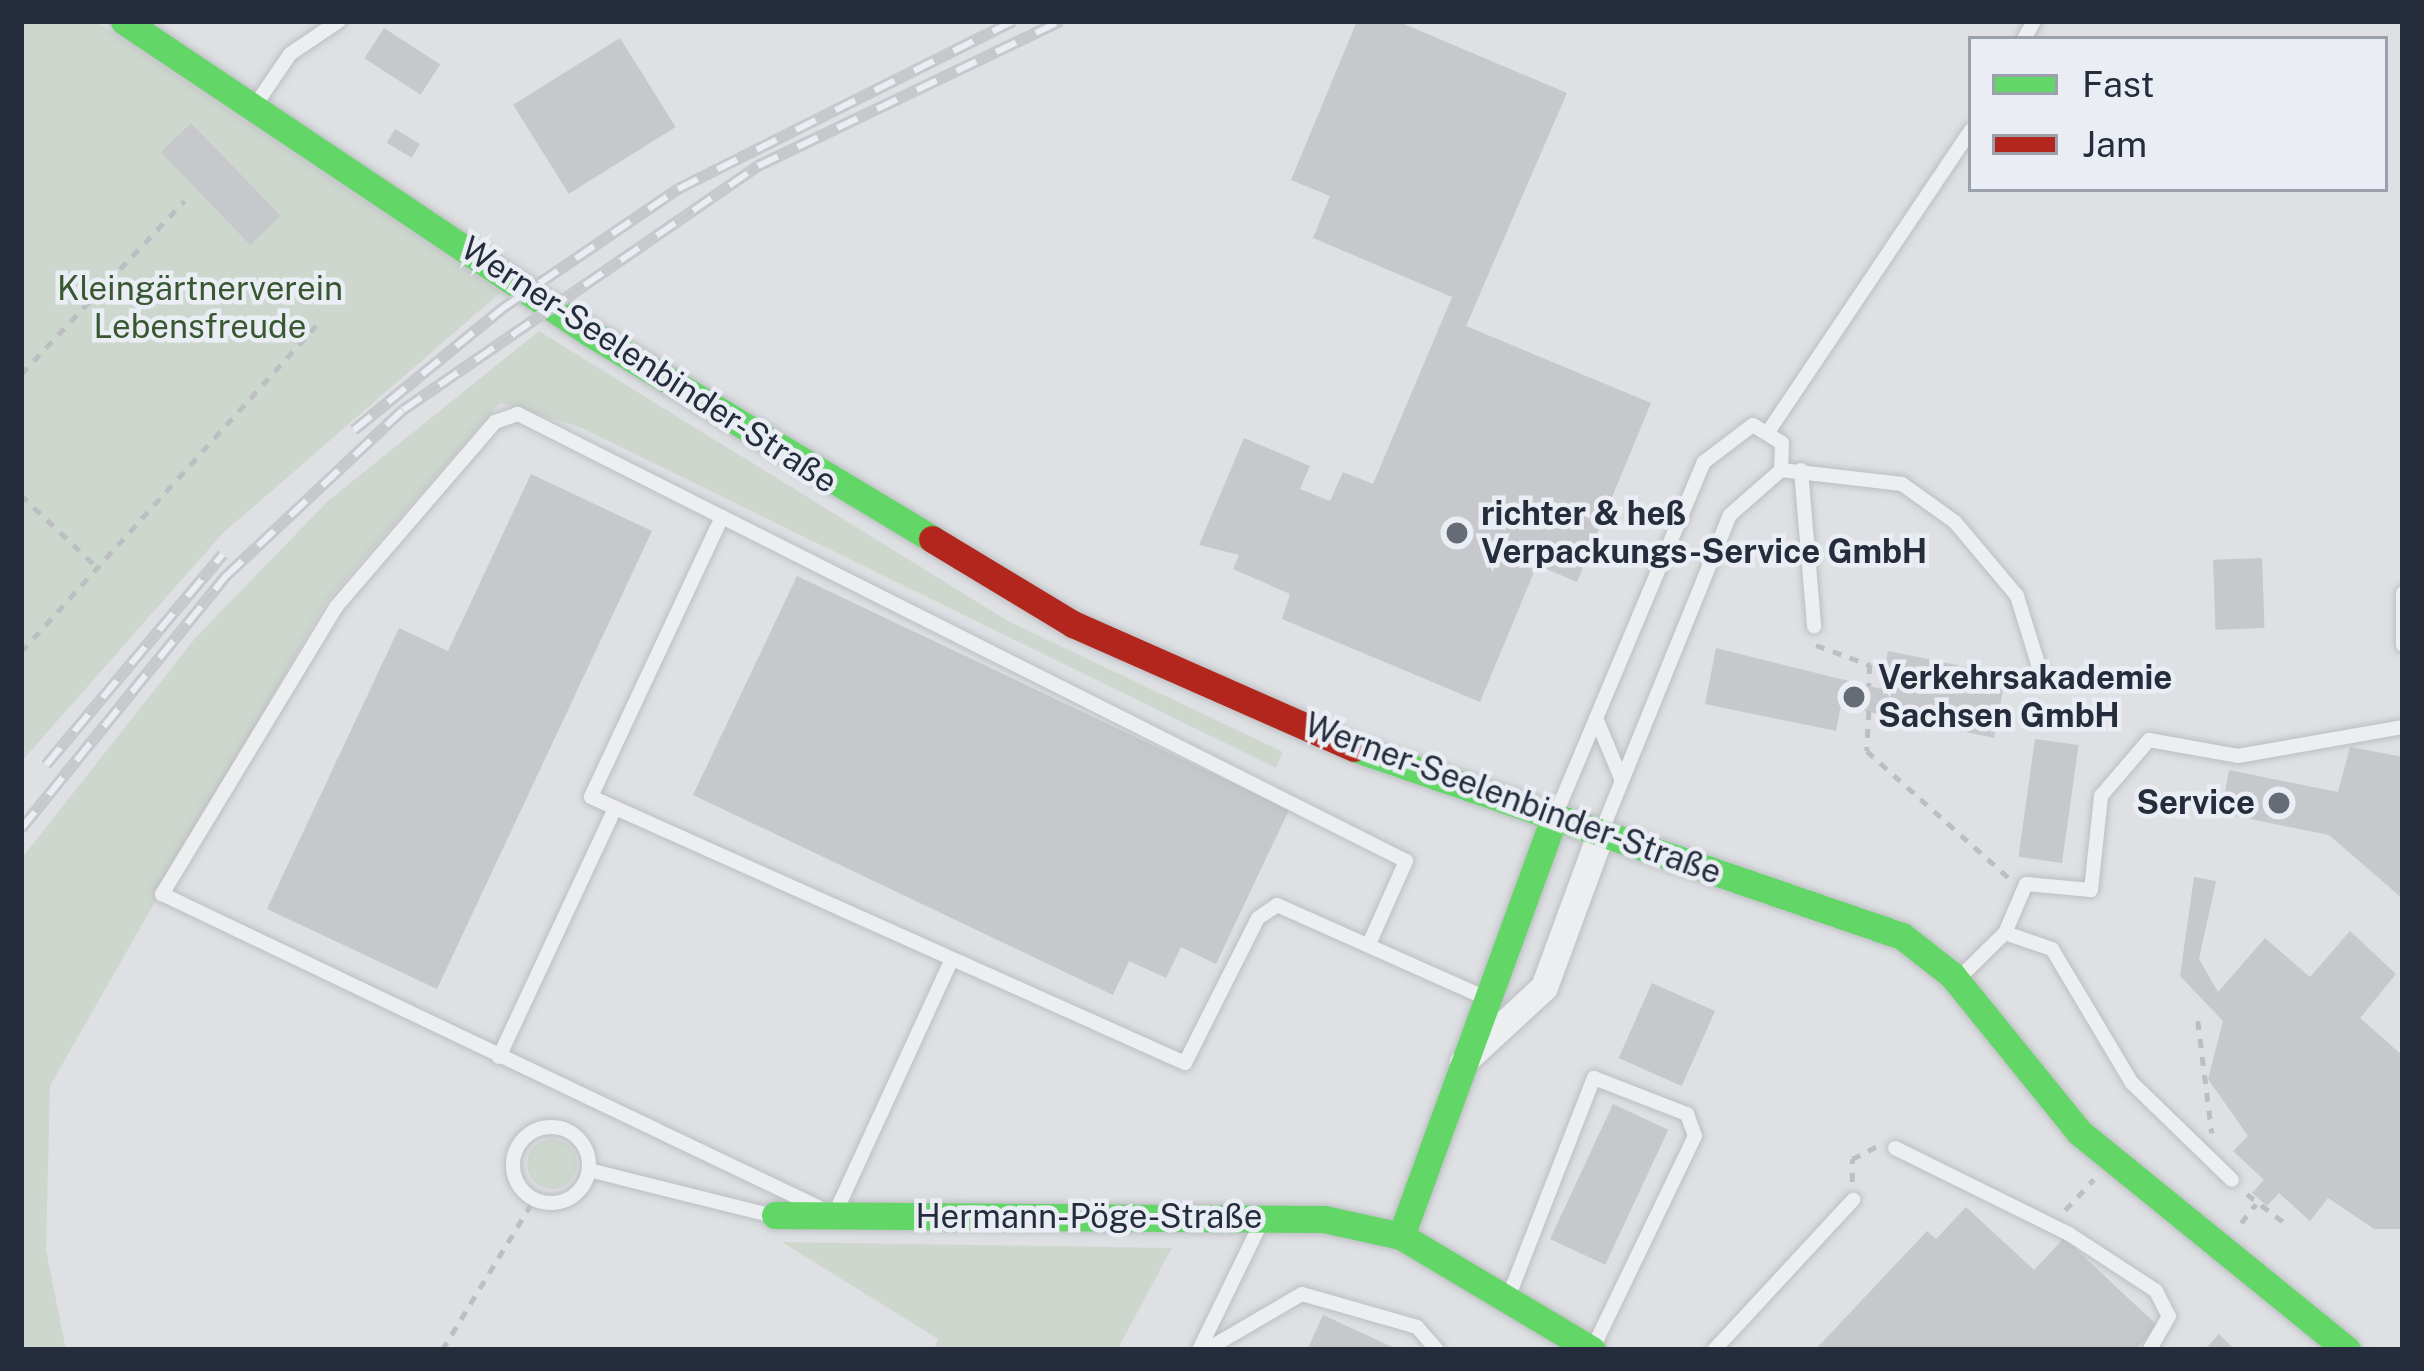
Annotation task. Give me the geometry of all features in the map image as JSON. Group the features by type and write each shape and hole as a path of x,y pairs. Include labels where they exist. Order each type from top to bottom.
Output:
{"main road":[{"name":"Werner-Seelenbinder-Straße","path":"124,21 251,111 919,538 1072,624 1368,754 1600,835 1849,914 1957,980 2079,1132 2347,1350"},
{"path":"1401,1236 1554,819"},
{"name":"Hermann-Pöge-Straße","path":"778,1201 832,1218 1264,1216 1401,1236 1510,1293 1592,1350"}],"street":[{"path":"1463,1062 1544,987 1600,835"}],"lane":[{"path":"251,111 290,53 339,21"},
{"path":"1781,470 1771,429 1968,134"},
{"path":"778,1201 499,1057 162,894 336,607 495,422 518,414 1406,861 1369,944"},
{"path":"1554,819 1704,462 1733,431 1771,429"},
{"path":"1600,835 1730,515 1781,470 1902,484 1954,522 2017,596 2039,667"},
{"path":"1801,470 1814,626"},
{"path":"722,517 591,797 950,963 1185,1063 1258,918 1277,905 1486,998"},
{"path":"2403,593 2403,645"},
{"path":"1596,718 1621,778"},
{"path":"1957,980 2005,933 2023,890 2090,890 2101,796 2149,740 2238,756 2403,727"},
{"path":"499,1057 615,808"},
{"path":"2005,933 2052,949 2132,1083 2232,1180"},
{"path":"832,1218 950,963"},
{"path":"1510,1293 1594,1078 1688,1114 1695,1136 1592,1350"},
{"path":"528,1135 576,1136 590,1170 569,1199 535,1199 513,1169 528,1135"},
{"path":"1895,1148 2049,1228 2165,1301 2163,1335 2149,1350"},
{"path":"590,1170 743,1217 778,1201"},
{"path":"1714,1350 1853,1200"},
{"path":"1204,1345 1264,1216"},
{"path":"1204,1345 1302,1294 1417,1327 1437,1350"}],"path":[{"path":"21,374 184,201"},
{"path":"21,652 316,325"},
{"path":"21,495 99,569"},
{"path":"1814,626 1817,654 1870,665 1869,686"},
{"path":"1869,711 1867,751 2023,890"},
{"path":"2198,1021 2204,1111 2232,1180 2286,1224"},
{"path":"1853,1200 1852,1160 1866,1144 1895,1148"},
{"path":"2049,1228 2090,1183"},
{"path":"442,1350 535,1199"}],"green space":[{"name":"Kleingärtnerverein Lebensfreude","path":"21,21 95,21 501,292 223,533 21,762"},
{"path":"539,331 1008,621 1283,752 1276,768 580,427 500,403 326,602 50,1086 46,1250 66,1350 21,1350 21,859 197,636 328,501"},
{"path":"552,1139 569,1147 577,1164 569,1181 552,1189 535,1181 527,1164 535,1147"},
{"path":"782,1242 1172,1248 1117,1350 934,1350 938,1339"}],"building":[{"path":"1357,21 1397,21 1567,93 1466,326 1651,403 1577,582 1537,565 1480,702 1282,619 1290,594 1233,569 1239,555 1199,545 1244,438 1310,466 1300,489 1330,501 1343,472 1373,484 1452,297 1313,238 1330,196 1291,180"},
{"path":"384,28 440,64 421,95 364,58"},
{"path":"620,38 676,127 569,194 513,105"},
{"path":"191,123 281,216 250,245 161,152"},
{"path":"395,129 420,144 412,158 387,143"},
{"path":"531,474 652,531 437,989 267,909 399,628 448,651"},
{"path":"2262,558 2264,628 2215,630 2213,560"},
{"path":"797,576 1289,810 1216,964 1181,947 1166,978 1129,961 1113,995 693,795"},
{"name":"Verkehrsakademie Sachsen GmbH","path":"1716,648 1881,689 1888,651 2006,675 1994,738 1841,706 1836,731 1705,704"},
{"path":"2035,739 2079,745 2062,863 2018,857"},
{"path":"2350,747 2403,757 2403,899 2329,835 2221,813 2229,770 2338,792"},
{"path":"2194,877 2216,881 2199,959 2218,992 2265,938 2310,977 2350,931 2396,974 2360,1018 2403,1056 2403,1229 2374,1229 2328,1198 2310,1221 2279,1193 2267,1206 2252,1193 2264,1180 2233,1151 2248,1136 2208,1079 2223,1021 2180,976"},
{"path":"1652,983 1715,1011 1682,1086 1619,1058"},
{"path":"1613,1104 1668,1130 1605,1265 1550,1239"},
{"path":"1966,1207 2034,1270 2064,1238 2158,1326 2135,1350 1815,1350 1927,1231 1936,1239"},
{"path":"1323,1315 1399,1350 1307,1350"},
{"path":"2219,1334 2235,1350 2204,1350"}],"railway":[{"path":"354,430 503,308 678,189 1013,21"},
{"path":"21,829 226,576 403,410 758,166 1061,21"},
{"path":"46,765 223,554"}],"traffic: fast":[{"path":"124,21 593,335 932,539"},
{"path":"1354,748 1902,936 1952,975 2079,1132 2347,1350"},
{"path":"1401,1236 1554,819"},
{"path":"775,1215 1324,1219 1401,1236 1592,1350"}],"traffic: jam":[{"path":"932,539 1073,624 1354,748"}],"place":[{"name":"richter & heß Verpackungs-Service GmbH","path":"1457,533"},
{"name":"Verkehrsakademie Sachsen GmbH","path":"1854,697"},
{"name":"Service","path":"2279,803"}]}
